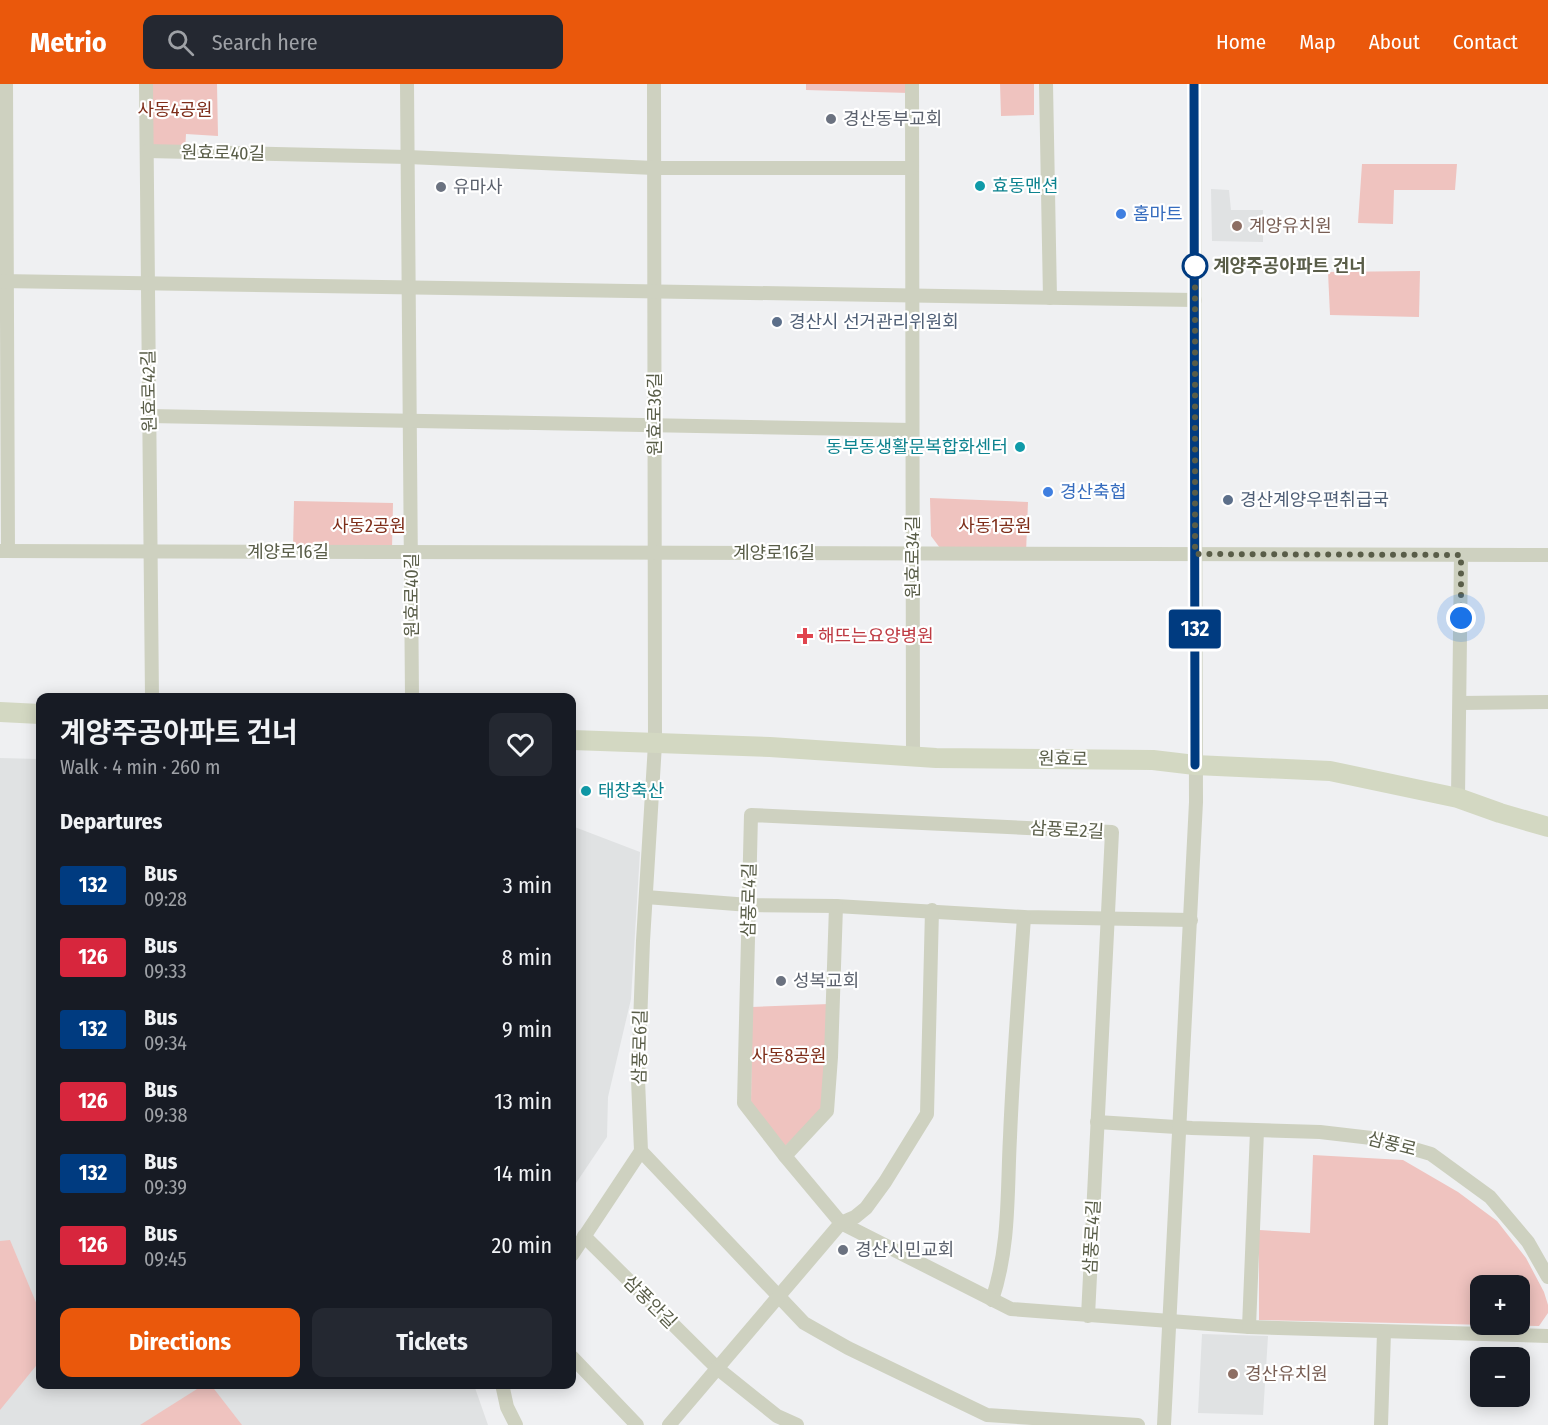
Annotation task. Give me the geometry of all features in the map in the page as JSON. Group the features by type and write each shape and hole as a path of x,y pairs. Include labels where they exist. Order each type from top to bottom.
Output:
{"main road":[{"path":"0,712 36,714"},
{"name":"원효로","path":"576,740 770,747 913,756 1153,760 1195,765 1330,771 1458,798 1548,827"}],"street":[{"path":"4,551 3,281 6,84"},
{"name":"원효로42길","path":"146,84 152,693"},
{"name":"원효로40길","path":"407,84 412,693"},
{"name":"원효로36길","path":"654,84 655,744"},
{"name":"원효로34길","path":"912,84 913,756"},
{"path":"1046,84 1050,298"},
{"path":"1164,1425 1196,802 1194,84"},
{"name":"원효로40길","path":"147,151 408,157 654,168"},
{"path":"654,168 912,168"},
{"path":"3,281 1195,300"},
{"path":"149,416 912,430"},
{"name":"계양로16길","path":"4,551 1548,555"},
{"path":"1458,798 1461,555"},
{"path":"1460,703 1548,702"},
{"name":"삼풍로6길","path":"641,1151 638,1080 655,744"},
{"name":"삼풍로4길","path":"936,824 751,815 744,1103 784,1156 841,1223 1011,1309 1168,1321"},
{"name":"삼풍로2길","path":"936,824 1112,832 1097,1122"},
{"path":"646,897 749,905 932,910 1024,917 1191,920"},
{"path":"784,1156 827,1111 836,906"},
{"path":"669,1425 841,1223 855,1217 866,1208 927,1114 932,910"},
{"path":"992,1300 1002,1263 1008,1214 1010,1121 1024,917"},
{"name":"삼풍로4길","path":"1088,1316 1097,1122"},
{"name":"삼풍로","path":"1097,1122 1257,1131 1320,1132 1380,1139 1431,1154 1490,1197 1528,1242 1548,1277"},
{"path":"1249,1327 1257,1131"},
{"path":"576,1249 641,1151 804,1323 831,1338 983,1420 1138,1425"},
{"name":"삼풍안길","path":"584,1236 717,1368 777,1416 797,1425"},
{"path":"1168,1321 1249,1327 1548,1336"},
{"path":"1381,1425 1384,1332"},
{"path":"576,1361 637,1425"},
{"path":"503,1389 507,1407 516,1425"}],"shaded area":[{"name":"계양유치원","path":"1211,189 1229,190 1231,210 1263,210 1263,242 1212,241"},
{"path":"0,758 36,759 36,1389 475,1389 488,1425 0,1425"},
{"path":"576,828 640,852 631,999 608,1097 607,1137 576,1183"},
{"name":"경산유치원","path":"1202,1334 1268,1336 1263,1415 1198,1413"}],"green space":[{"name":"사동4공원","path":"149,84 217,84 218,136 186,134 185,151 148,149"},
{"path":"806,84 909,84 909,93 806,90"},
{"path":"1000,84 1034,84 1034,115 1001,116"},
{"path":"1362,164 1457,164 1455,190 1394,190 1393,224 1358,223"},
{"path":"1420,271 1419,317 1330,315 1328,272"},
{"name":"사동1공원","path":"930,498 1028,502 1026,553 940,548 931,536"},
{"name":"사동2공원","path":"294,501 393,503 392,549 293,548"},
{"name":"사동8공원","path":"829,1004 823,1109 784,1147 751,1105 752,1007"},
{"path":"1313,1155 1403,1160 1458,1192 1497,1221 1526,1258 1544,1292 1548,1313 1539,1326 1530,1326 1530,1275 1470,1275 1470,1325 1259,1320 1259,1230 1310,1233"},
{"path":"10,1240 36,1302 36,1366 0,1410 0,1241"},
{"path":"197,1389 214,1389 242,1425 140,1425"}],"bus line":[{"name":"132","path":"1194,84 1195,765"}],"place":[{"name":"경산동부교회","path":"831,119"},
{"name":"효동맨션","path":"980,186"},
{"name":"유마사","path":"441,187"},
{"name":"홈마트","path":"1121,214"},
{"name":"계양유치원","path":"1237,226"},
{"name":"계양주공아파트 건너","path":"1195,266"},
{"name":"경산시 선거관리위원회","path":"777,322"},
{"name":"동부동생활문복합화센터","path":"1020,447"},
{"name":"경산축협","path":"1048,492"},
{"name":"경산계양우편취급국","path":"1228,500"},
{"name":"해뜨는요양병원","path":"805,636"},
{"name":"태창축산","path":"586,791"},
{"name":"성복교회","path":"781,981"},
{"name":"경산시민교회","path":"843,1250"},
{"name":"경산유치원","path":"1233,1374"}],"route":[{"path":"1195,266 1195,554 1461,555 1461,618"}]}
